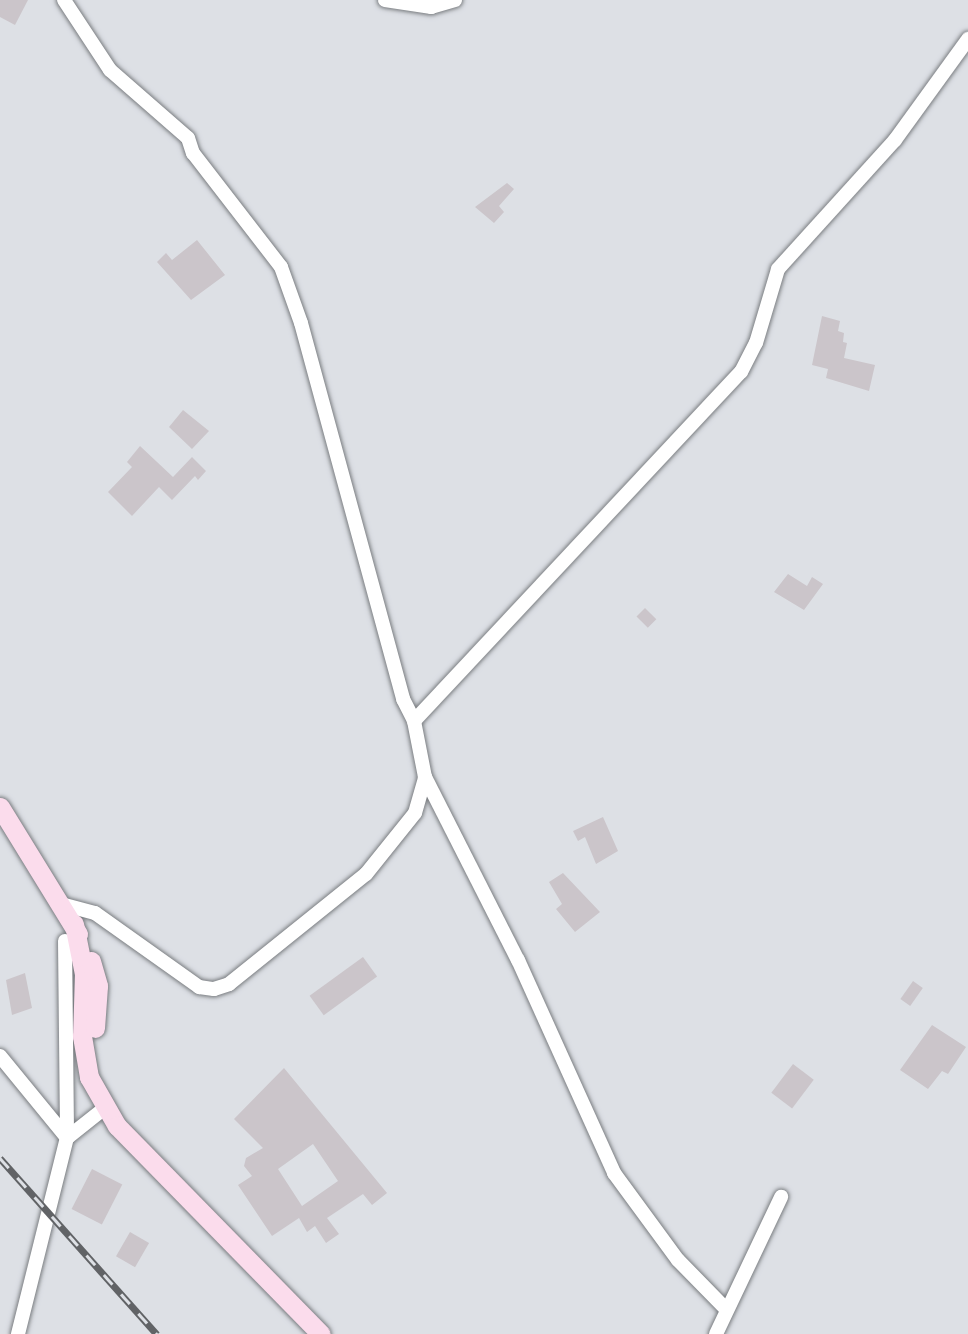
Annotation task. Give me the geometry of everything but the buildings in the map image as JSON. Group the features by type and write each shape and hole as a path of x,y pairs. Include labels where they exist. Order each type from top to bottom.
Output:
{"main road":[{"path":"0,807 61,904 84,974 82,1037 89,1077 117,1126 321,1334"}],"street":[{"path":"64,0 110,70 188,138 193,153 281,267 301,323 403,699 414,721 425,777 518,960 614,1172 684,1268 726,1309"},
{"path":"385,0 431,7 455,0"},
{"path":"414,721 741,372 756,343 778,269 895,140 968,39"},
{"path":"61,904 95,913 199,987 229,984 366,874 415,813 425,777"},
{"path":"18,1334 67,1138 70,932"},
{"path":"0,1056 67,1138"},
{"path":"67,1138 106,1107"},
{"path":"716,1334 781,1197"}],"railway":[{"path":"0,1158 157,1334"}]}
